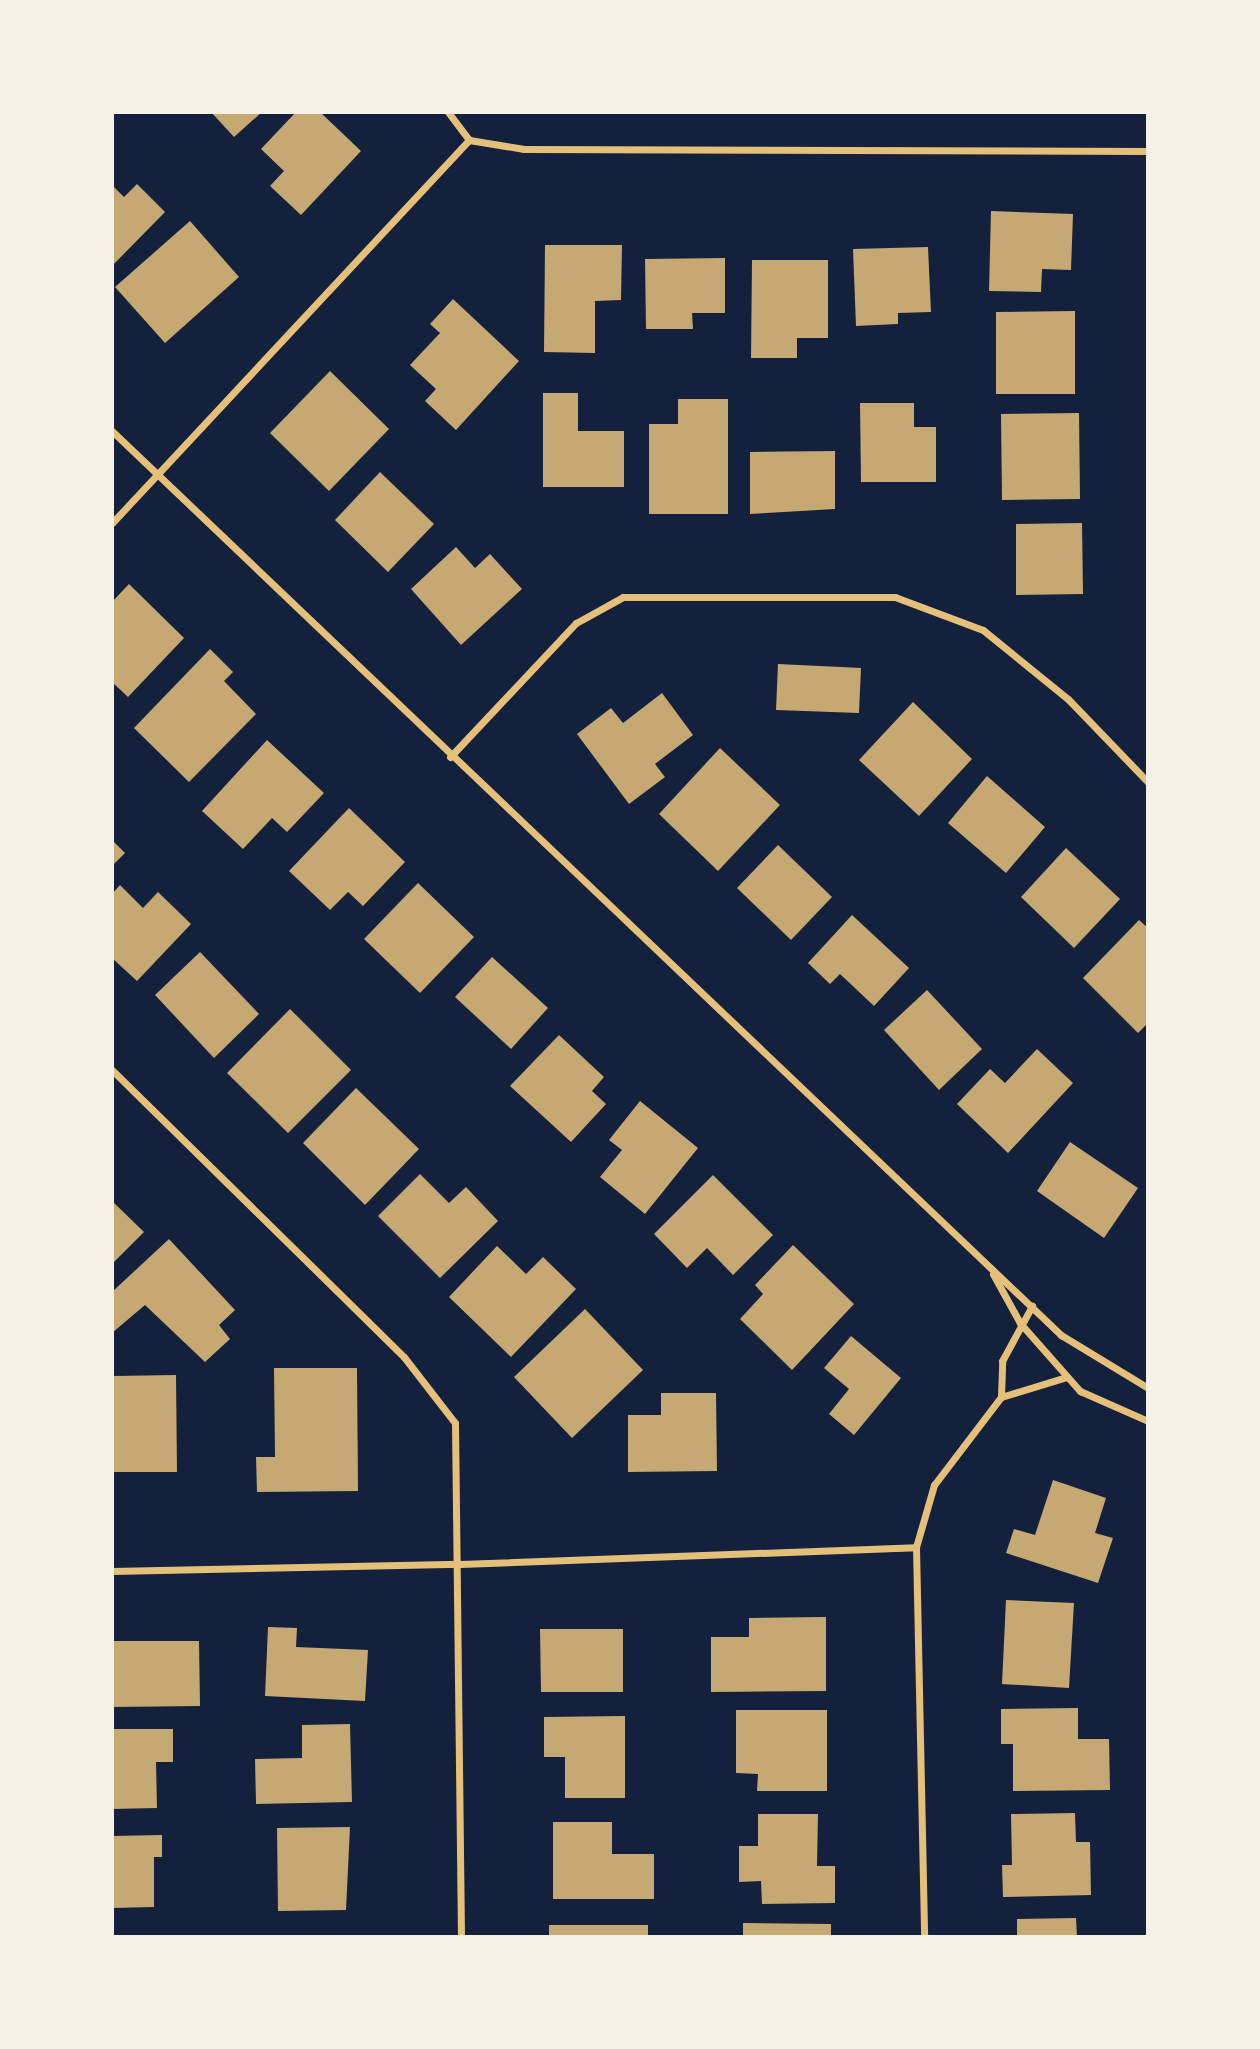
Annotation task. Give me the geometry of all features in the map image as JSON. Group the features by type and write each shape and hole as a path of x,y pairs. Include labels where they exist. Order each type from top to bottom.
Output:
{"street":[{"path":"448,112 469,140 524,149 1148,151"},
{"path":"112,523 159,477 469,140"},
{"path":"112,431 450,757 1061,1335 1148,1388"},
{"path":"450,757 576,622 623,597 691,594 895,597 983,630 1069,699 1148,782"},
{"path":"112,1070 404,1357 455,1423 460,1564 456,1614 461,1937"},
{"path":"989,1268 1020,1323 1080,1391 1148,1420"},
{"path":"924,1937 916,1547 934,1485 1001,1397 1002,1361 1020,1323 1032,1306"},
{"path":"1001,1397 1067,1377"},
{"path":"112,1571 460,1564 916,1547"}],"building":[{"path":"211,112 262,112 234,137"},
{"path":"296,112 320,112 361,151 301,215 270,186 284,171 261,149"},
{"path":"137,184 165,212 112,266 112,185 124,197"},
{"path":"991,211 1073,214 1071,270 1042,269 1041,292 989,291"},
{"path":"190,221 239,277 165,343 115,287"},
{"path":"545,245 622,245 621,300 595,301 595,353 544,352"},
{"path":"928,247 931,312 898,313 898,324 856,326 853,249"},
{"path":"725,258 725,313 692,313 693,329 646,329 645,259"},
{"path":"752,260 828,260 828,338 797,338 797,358 751,358"},
{"path":"453,299 519,361 456,430 425,401 436,389 410,365 440,333 430,324"},
{"path":"1075,311 1075,394 996,394 996,312"},
{"path":"330,371 389,429 329,491 270,433"},
{"path":"543,393 578,393 578,431 624,431 624,487 543,487"},
{"path":"678,399 728,399 728,514 649,514 649,424 678,424"},
{"path":"860,403 914,403 914,427 936,427 936,482 861,482"},
{"path":"1079,413 1080,499 1002,500 1001,414"},
{"path":"835,451 835,509 750,514 750,452"},
{"path":"380,472 434,524 388,572 335,520"},
{"path":"1082,523 1083,594 1016,595 1016,524"},
{"path":"456,547 475,568 490,554 522,589 461,645 411,589"},
{"path":"129,584 184,638 128,697 112,682 112,602"},
{"path":"210,649 233,672 224,681 256,714 189,782 134,728"},
{"path":"778,664 861,668 859,713 776,710"},
{"path":"662,693 693,735 655,764 665,777 629,804 577,734 611,708 623,723"},
{"path":"913,702 972,759 919,816 859,760"},
{"path":"267,740 324,793 287,832 272,818 243,849 202,811"},
{"path":"720,748 780,805 718,871 659,814"},
{"path":"987,776 1045,827 1006,873 948,823"},
{"path":"349,808 405,862 363,906 348,892 330,910 289,871"},
{"path":"112,840 125,853 112,866"},
{"path":"778,845 832,897 791,940 737,888"},
{"path":"1066,848 1120,899 1074,948 1021,897"},
{"path":"418,883 474,937 420,993 364,939"},
{"path":"120,885 143,908 158,892 191,924 137,981 112,958 112,894"},
{"path":"852,915 909,968 874,1006 840,974 830,984 808,963"},
{"path":"1139,920 1148,928 1148,1023 1138,1033 1083,978"},
{"path":"200,952 259,1014 214,1058 155,995"},
{"path":"492,957 548,1008 511,1049 455,997"},
{"path":"927,990 982,1049 939,1090 884,1030"},
{"path":"290,1009 351,1070 288,1133 227,1073"},
{"path":"559,1035 604,1077 592,1091 606,1104 571,1142 510,1086"},
{"path":"1037,1049 1073,1083 1008,1153 957,1104 990,1069 1005,1083"},
{"path":"356,1088 419,1149 365,1205 303,1143"},
{"path":"640,1101 698,1148 645,1214 600,1177 622,1150 609,1140"},
{"path":"1070,1142 1138,1188 1104,1238 1037,1191"},
{"path":"420,1174 449,1203 466,1187 498,1221 440,1278 378,1216"},
{"path":"713,1175 773,1235 733,1275 707,1248 687,1268 654,1234"},
{"path":"112,1201 144,1232 112,1264"},
{"path":"169,1239 235,1310 219,1325 230,1339 205,1362 145,1305 112,1333 112,1292"},
{"path":"793,1245 854,1304 792,1370 740,1319 763,1294 755,1285"},
{"path":"497,1246 526,1274 543,1257 576,1289 511,1357 449,1297"},
{"path":"585,1309 643,1370 572,1438 514,1377"},
{"path":"851,1336 901,1378 854,1435 829,1414 849,1389 824,1368"},
{"path":"274,1368 357,1368 358,1491 257,1492 256,1457 275,1457"},
{"path":"176,1375 177,1472 112,1472 112,1376"},
{"path":"661,1393 716,1393 717,1471 628,1472 628,1415 661,1415"},
{"path":"1053,1480 1106,1498 1095,1533 1113,1538 1098,1583 1006,1553 1014,1529 1035,1535"},
{"path":"1006,1600 1074,1603 1069,1688 1002,1684"},
{"path":"826,1617 826,1691 711,1692 711,1637 749,1637 749,1618"},
{"path":"268,1627 297,1628 296,1647 368,1650 365,1701 265,1696"},
{"path":"540,1629 623,1629 623,1692 541,1692"},
{"path":"112,1641 199,1641 200,1706 112,1707"},
{"path":"1078,1708 1078,1739 1109,1739 1110,1790 1013,1791 1013,1744 1001,1744 1001,1709"},
{"path":"736,1710 827,1710 827,1791 757,1791 758,1774 736,1773"},
{"path":"625,1716 625,1798 565,1798 565,1757 544,1757 544,1717"},
{"path":"350,1724 352,1802 256,1804 255,1759 302,1758 302,1725"},
{"path":"112,1729 173,1729 173,1762 156,1762 157,1808 112,1809"},
{"path":"1075,1813 1076,1842 1090,1842 1091,1895 1003,1897 1002,1865 1012,1865 1011,1814"},
{"path":"758,1814 818,1814 817,1866 835,1866 835,1903 762,1904 761,1881 739,1882 739,1846 758,1846"},
{"path":"553,1822 612,1822 612,1854 654,1854 654,1899 553,1899"},
{"path":"350,1827 346,1910 278,1911 277,1828"},
{"path":"162,1835 162,1857 154,1857 154,1907 112,1908 112,1836"},
{"path":"1076,1918 1077,1937 1017,1937 1017,1919"},
{"path":"743,1923 831,1924 831,1937 743,1937"},
{"path":"549,1925 648,1925 648,1937 549,1937"}]}
